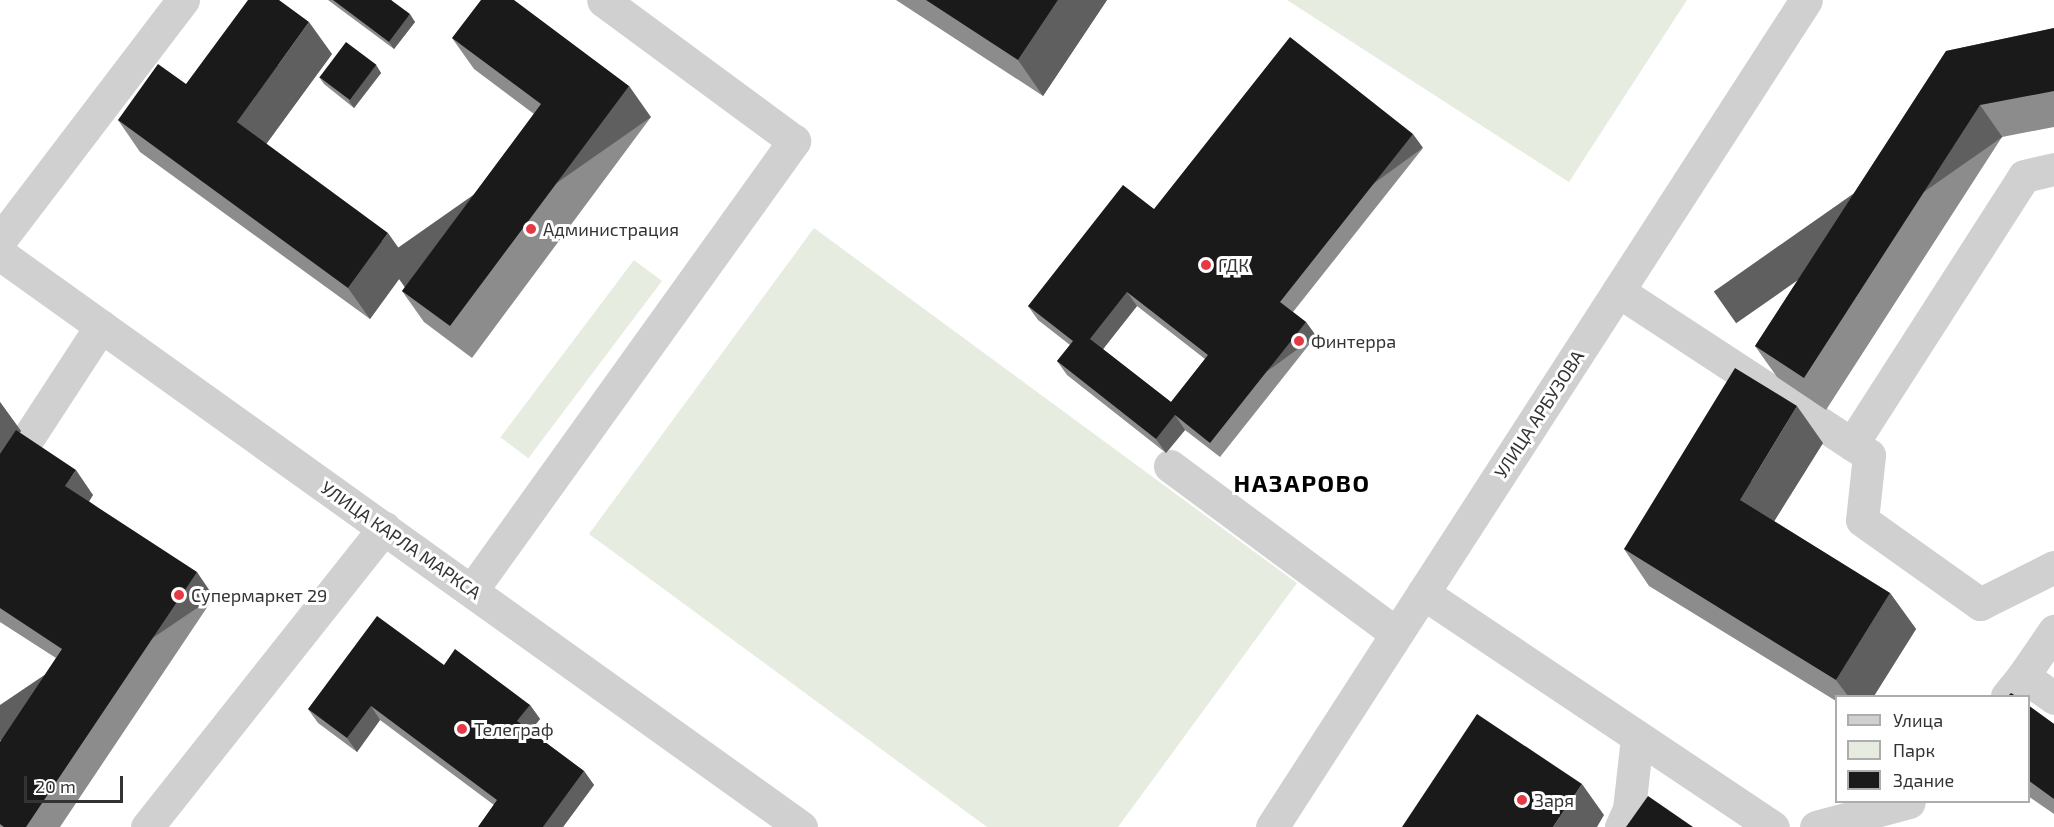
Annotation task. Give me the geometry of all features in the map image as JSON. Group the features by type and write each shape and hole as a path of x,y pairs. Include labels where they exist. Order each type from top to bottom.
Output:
{"street":[{"path":"0,240 183,0"},
{"path":"472,590 794,141 603,0"},
{"name":"УЛИЦА АРБУЗОВА","path":"1272,827 1806,0"},
{"path":"1852,444 2024,176 2054,169"},
{"name":"УЛИЦА КАРЛА МАРКСА","path":"0,254 801,827"},
{"path":"1618,291 1869,455 1862,520 1980,604 2054,567"},
{"path":"0,481 101,326"},
{"path":"1170,466 1397,633"},
{"path":"147,827 384,528"},
{"path":"1423,593 1773,827"},
{"path":"2054,632 2015,686 2054,698"},
{"path":"1621,827 1629,809 1637,738"},
{"path":"1816,827 1902,803"}],"green space":[{"path":"1287,0 1687,0 1569,182"},
{"path":"814,228 1297,583 1118,827 987,827 589,534"},
{"path":"634,260 662,281 528,458 500,437"}],"building":[{"path":"248,0 279,0 309,22 237,122 388,233 348,288 118,120 158,64 186,84"},
{"path":"333,0 391,0 410,14 389,42"},
{"path":"481,0 514,0 629,86 450,326 402,291 541,104 452,38"},
{"path":"926,0 1058,0 1018,60"},
{"path":"2054,28 2054,91 1980,105 1804,378 1755,346 1946,51"},
{"name":"ГДК","path":"1290,37 1413,134 1280,302 1306,322 1210,443 1175,415 1156,439 1057,361 1073,341 1028,306 1123,185 1154,209","holes":["1127,292 1208,355 1171,402 1090,339"]},
{"path":"346,42 376,65 350,100 320,77"},
{"path":"1735,368 1797,406 1740,500 1890,593 1836,680 1624,549"},
{"path":"16,430 76,470 65,486 197,572 26,827 4,827 0,824 0,742 62,649 0,608 0,454"},
{"name":"Телеграф","path":"377,616 444,665 455,649 530,705 517,721 584,771 543,827 478,827 497,800 371,706 347,738 308,709"},
{"path":"2030,706 2054,724 2054,799 2030,781"},
{"path":"1477,714 1582,784 1553,827 1402,827"},
{"path":"1648,796 1693,827 1626,827"}],"place":[{"name":"Администрация","path":"531,229"},
{"name":"ГДК","path":"1206,265"},
{"name":"Финтерра","path":"1299,341"},
{"name":"Супермаркет 29","path":"179,595"},
{"name":"Телеграф","path":"462,729"},
{"name":"Заря","path":"1522,800"}],"district":[{"name":"НАЗАРОВО","path":"1302,483"}]}
